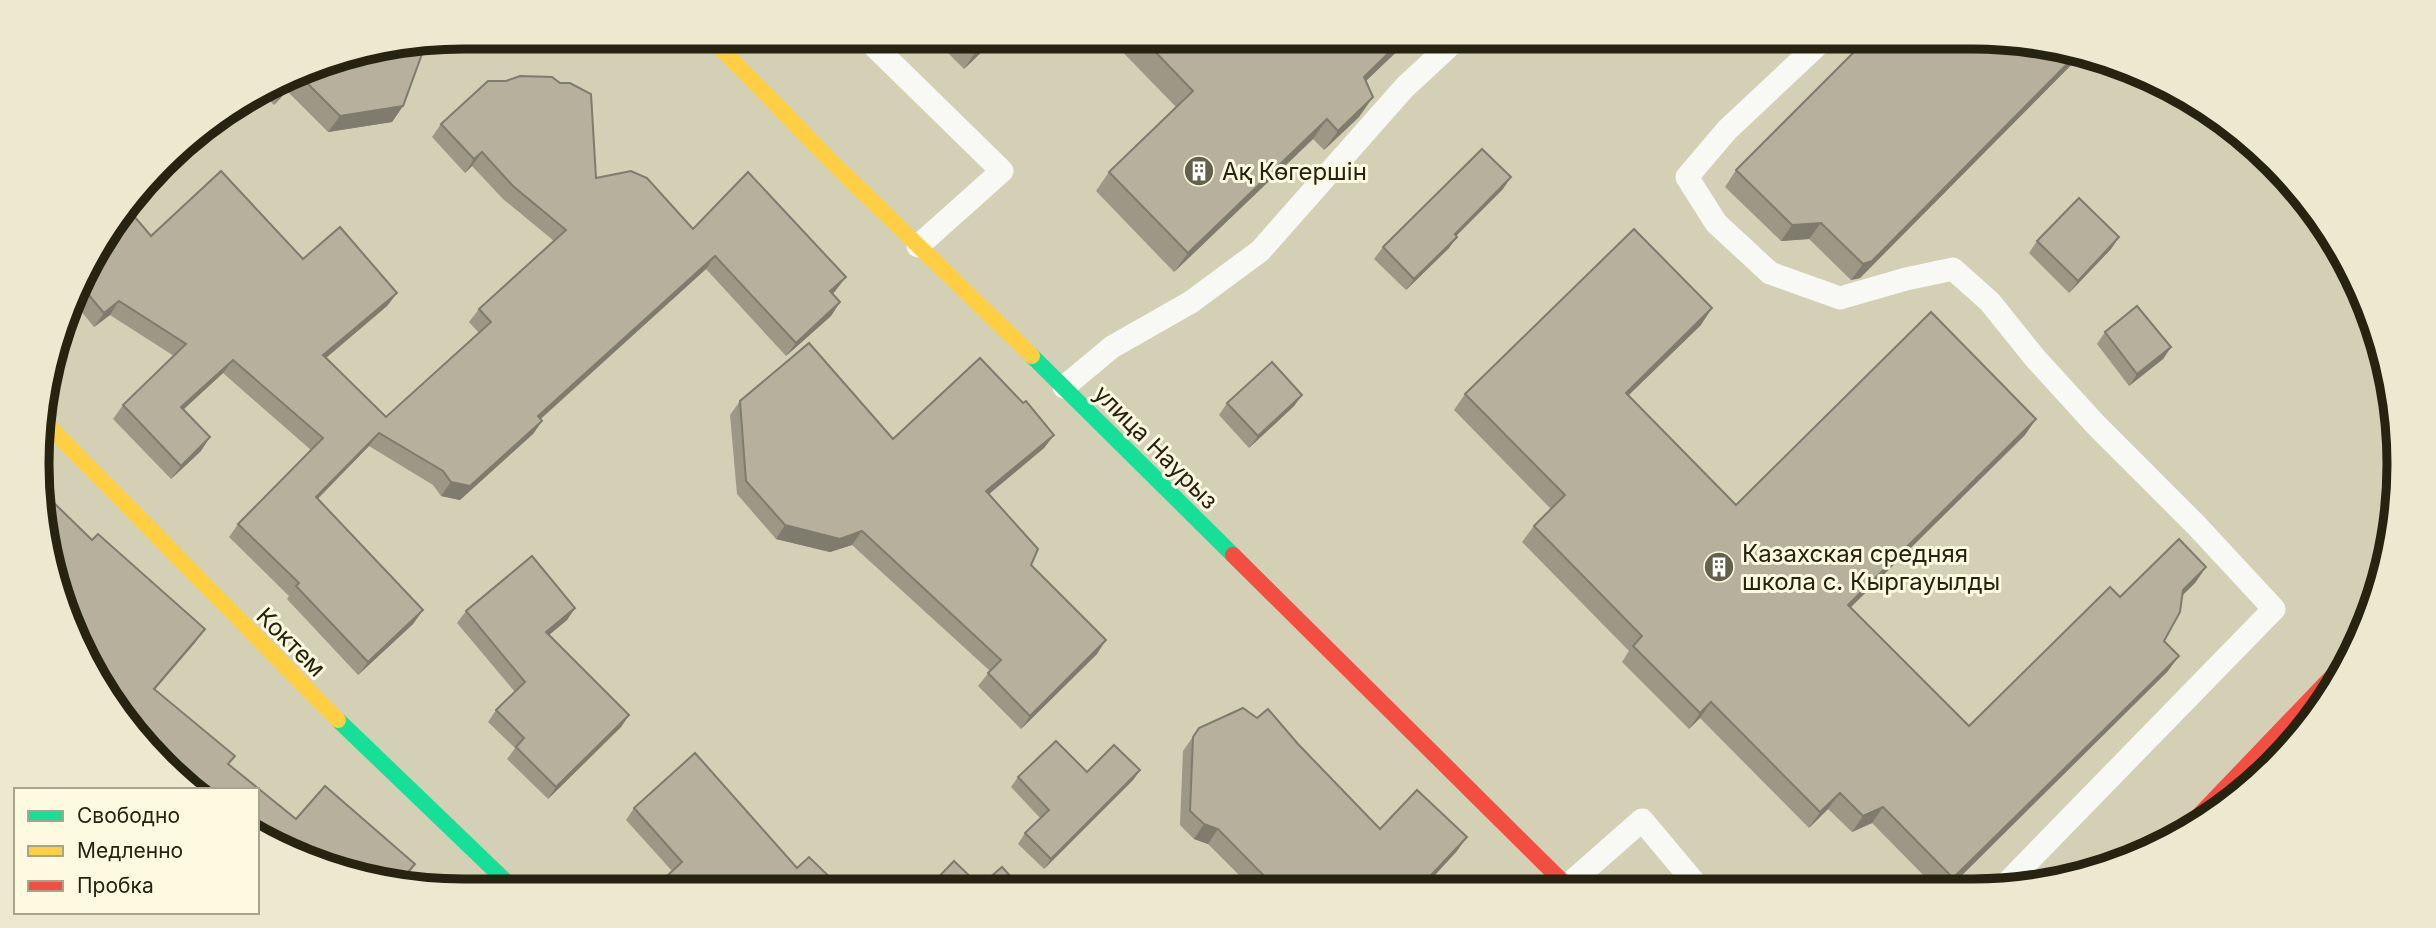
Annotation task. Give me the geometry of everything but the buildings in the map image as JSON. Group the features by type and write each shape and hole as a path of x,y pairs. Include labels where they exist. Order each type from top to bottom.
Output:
{"street":[{"name":"улица Наурыз","path":"722,49 824,154 1064,387 1561,879"},
{"name":"Коктем","path":"51,428 302,686 503,879"},
{"path":"2210,804 2322,687"}],"lane":[{"path":"877,49 1002,171 918,246"},
{"path":"1064,387 1112,347 1181,308 1260,251 1405,87 1446,49"},
{"path":"1813,49 1727,130 1687,177 1716,223 1770,273 1840,298 1953,269 1990,302 2035,358 2096,425 2196,524 2274,610 2013,876"},
{"path":"1578,879 1642,821 1691,879"}],"traffic: fast":[{"path":"1032,356 1233,555"},
{"path":"338,720 504,879"}],"traffic: slow":[{"path":"722,49 834,164 1032,356"},
{"path":"51,428 338,720"}],"traffic: jam":[{"path":"1233,555 1560,879"},
{"path":"2210,804 2322,687"}],"place":[{"name":"Ақ Көгершін","path":"1199,171"},
{"name":"Казахская средняя школа с. Кыргауылды","path":"1719,567"}]}
